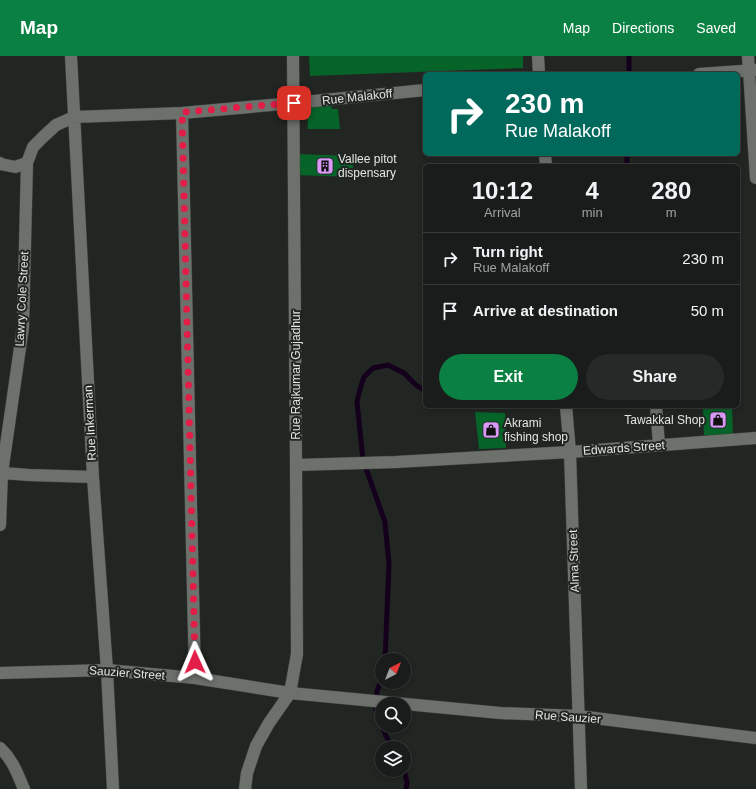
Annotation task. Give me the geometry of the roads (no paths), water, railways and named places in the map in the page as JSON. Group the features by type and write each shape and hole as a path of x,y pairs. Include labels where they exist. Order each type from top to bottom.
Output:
{"street":[{"name":"Rue Inkerman","path":"71,56 93,477 107,670 113,789"},
{"name":"Rue Rajkumar Gujadhur","path":"290,693 297,654 293,56"},
{"path":"538,56 539,72"},
{"path":"748,56 752,70 756,178"},
{"path":"725,72 752,70"},
{"name":"Rue Malakoff","path":"74,117 182,112 423,90"},
{"path":"182,112 195,678"},
{"name":"Lawry Cole Street","path":"0,525 2,473 23,327 27,163 33,147 43,137 56,125 74,117"},
{"path":"0,163 15,166 27,163"},
{"name":"Alma Street","path":"566,408 570,452 581,789"},
{"path":"656,408 659,445"},
{"name":"Edwards Street","path":"296,465 396,462 570,452 756,438"},
{"path":"2,473 93,477"},
{"name":"Sauzier Street","path":"0,672 107,670 195,678 290,693 375,701"},
{"path":"245,789 246,773 256,746 269,723 290,693"},
{"name":"Rue Sauzier","path":"411,704 500,713 578,716 756,738"},
{"path":"0,748 12,761 24,789"}],"waterway":[{"path":"629,56 629,72"},
{"path":"627,156 627,164"},
{"path":"385,653 389,564 385,522 363,460 357,402 364,377 373,368 388,365 404,373 423,390"},
{"path":"377,697 378,689"},
{"path":"385,733 389,741"},
{"path":"406,777 406,789"}],"place":[{"name":"Vallee pitot dispensary","path":"325,166"},
{"name":"Tawakkal Shop","path":"718,420"},
{"name":"Akrami fishing shop","path":"491,430"}]}
